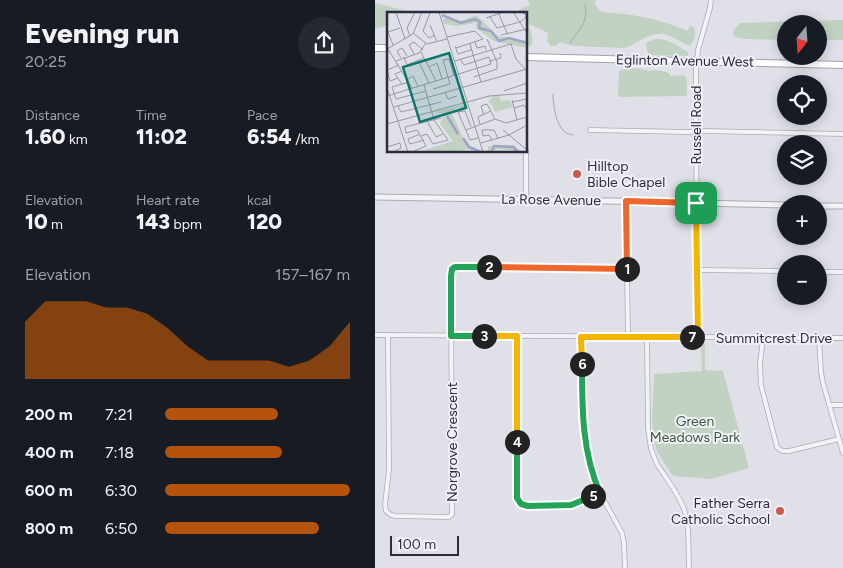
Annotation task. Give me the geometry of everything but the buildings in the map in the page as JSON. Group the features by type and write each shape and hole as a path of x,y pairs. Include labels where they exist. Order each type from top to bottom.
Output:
{"main road":[{"name":"Eglinton Avenue West","path":"527,57 843,65"}],"street":[{"name":"Russell Road","path":"698,337 695,131 697,62 698,50 711,0"},
{"path":"590,130 843,134"},
{"path":"526,152 526,199"},
{"name":"La Rose Avenue","path":"375,197 777,205"},
{"path":"626,201 628,337"},
{"path":"827,206 843,206"},
{"name":"Norgrove Crescent","path":"388,335 389,468 385,508 393,516 451,516 452,269 455,267 627,270"},
{"path":"697,270 777,271"},
{"path":"827,272 843,272"},
{"name":"Summitcrest Drive","path":"375,335 843,338"},
{"path":"517,336 518,502 528,506 571,505 600,493"},
{"path":"581,337 583,429 589,461 600,493 622,533 625,547 625,568"},
{"path":"647,338 649,439 657,464 681,501 684,510 688,531 689,568"},
{"path":"763,338 760,364 761,385 777,447 781,451 789,451 839,438"},
{"path":"819,338 821,372 843,453"},
{"path":"830,405 843,405"}],"green space":[{"path":"528,0 597,0 594,3 601,12 646,17 687,31 690,26 694,27 695,37 690,46 667,35 658,34 648,36 624,48 574,46 560,42 556,46 550,46 547,40 548,33 529,25 533,41 531,46 527,46 527,12 517,12 530,5"},
{"path":"375,3 412,12 387,12 387,26 375,29"},
{"path":"827,20 843,20 843,40 827,40"},
{"path":"777,22 777,40 735,37 733,34 734,30 740,23"},
{"path":"655,39 672,43 688,52 688,56 648,55 646,43"},
{"path":"637,68 667,72 671,76 684,75 687,79 687,96 618,97 619,71"},
{"name":"Green Meadows Park","path":"701,344 705,344 705,370 723,371 749,468 711,479 673,476 656,450 652,423 654,374 702,371"}],"waterway":[{"path":"570,43 586,16 585,4"},
{"path":"553,94 554,109 559,125 566,133 573,135"}],"place":[{"name":"Hilltop Bible Chapel","path":"577,174"},
{"name":"Father Serra Catholic School","path":"780,511"}],"route":[{"path":"626,201 696,203 698,337 581,337 583,429 593,477 600,493 571,505 528,506 521,504 517,498 517,336 451,336 452,269 459,266 627,270 626,201"}]}
